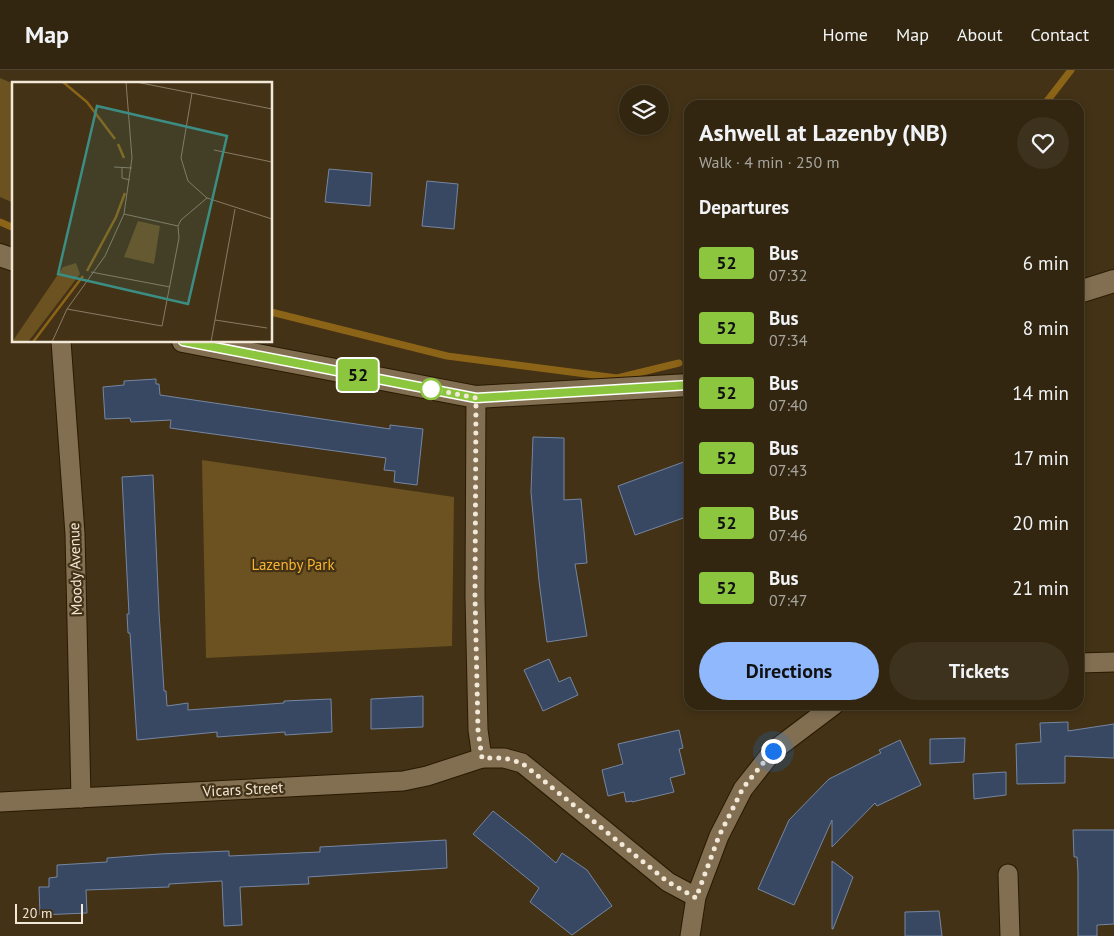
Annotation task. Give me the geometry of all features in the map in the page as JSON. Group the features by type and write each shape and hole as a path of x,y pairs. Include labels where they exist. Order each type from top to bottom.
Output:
{"street":[{"path":"0,255 12,259"},
{"path":"1084,290 1114,281"},
{"name":"Moody Avenue","path":"61,342 75,534 81,798"},
{"path":"188,342 476,398 684,385"},
{"path":"476,398 475,596 478,730 482,758"},
{"path":"1084,663 1114,662"},
{"path":"690,936 696,898 719,836 743,788 773,751 827,710"},
{"name":"Vicars Street","path":"0,802 403,781 427,776 482,758 504,758 522,763 668,882 696,898"},
{"path":"1008,874 1010,936"}],"green space":[{"path":"0,78 12,83 12,202 0,197"},
{"name":"Lazenby Park","path":"202,460 454,497 452,646 206,658"}],"building":[{"path":"329,169 372,173 370,206 325,202"},
{"path":"427,181 458,184 454,229 422,226"},
{"path":"156,379 156,384 159,384 160,395 390,429 390,425 423,429 417,485 394,482 395,471 384,470 386,458 170,428 171,420 131,422 130,418 105,419 103,387 124,385 124,381"},
{"path":"533,437 564,438 564,500 581,499 587,563 575,564 587,636 547,642 531,492"},
{"path":"684,462 684,518 635,535 618,486"},
{"path":"153,475 159,612 164,691 166,691 167,706 188,703 188,710 284,703 284,701 331,699 332,732 285,735 285,732 217,737 217,732 137,740 130,633 128,633 127,614 129,614 122,477"},
{"path":"549,659 559,682 570,677 578,695 543,711 524,670"},
{"path":"423,696 423,727 371,729 371,699"},
{"path":"1068,722 1068,731 1114,724 1114,758 1065,756 1065,783 1017,784 1016,744 1041,742 1040,723"},
{"path":"679,730 683,748 679,749 685,774 670,778 674,792 632,802 626,802 624,792 608,796 602,770 623,764 618,744"},
{"path":"965,738 964,762 930,764 930,739"},
{"path":"900,740 921,785 877,806 875,803 832,847 832,820 794,905 758,889 789,820 829,779 881,753 879,750"},
{"path":"1006,772 1006,795 974,799 973,774"},
{"path":"493,811 556,863 562,853 587,870 612,906 572,935 530,902 539,888 473,834"},
{"path":"1073,830 1114,830 1114,924 1097,925 1097,936 1078,936 1078,872 1077,857 1074,857"},
{"path":"446,840 447,868 308,877 309,884 240,887 242,925 224,926 222,881 169,884 169,887 86,890 87,913 40,915 39,887 49,887 49,878 57,877 57,865 107,862 107,858 159,854 229,851 229,856 320,852 320,847"},
{"path":"832,861 853,877 833,929 832,929"},
{"path":"939,911 942,936 905,936 905,912"}],"waterway":[{"path":"1048,100 1071,70"},
{"path":"0,222 12,227"},
{"path":"272,312 447,356 617,378 679,363"}],"bus line":[{"name":"52","path":"187,342 476,398 684,385"}],"route":[{"path":"431,389 476,398 475,596 478,730 482,758 504,758 522,763 668,882 696,898 719,836 743,788 773,751"}]}
